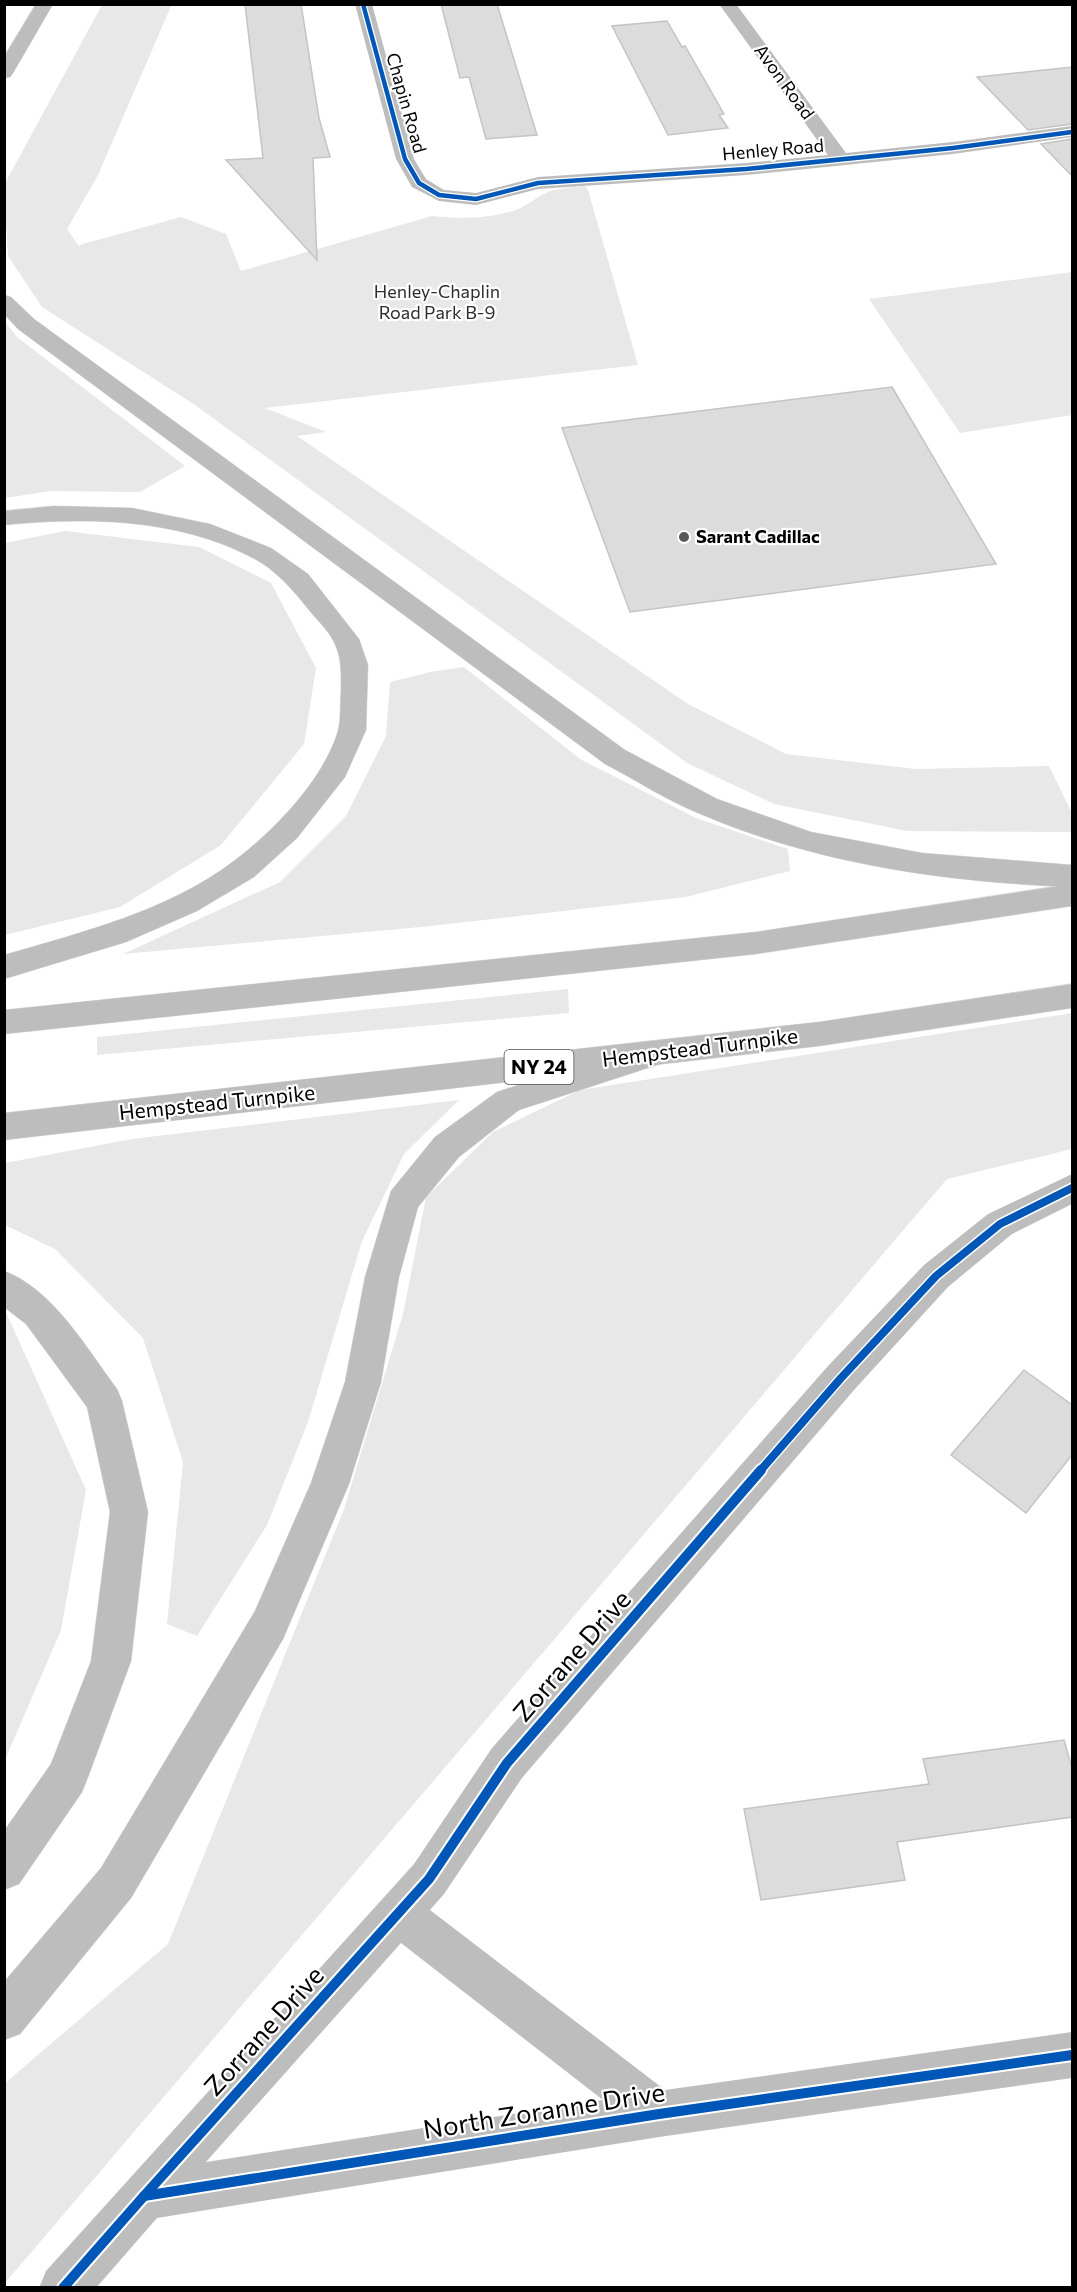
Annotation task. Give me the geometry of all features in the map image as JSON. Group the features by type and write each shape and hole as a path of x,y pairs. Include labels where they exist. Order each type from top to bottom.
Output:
{"main road":[{"path":"4,73 45,4"},
{"name":"Chapin Road","path":"363,4 405,159 419,183 439,195 476,199"},
{"name":"Avon Road","path":"727,4 841,159"},
{"path":"4,90 14,57"},
{"name":"Henley Road","path":"476,199 538,183 746,169 953,148 1072,132"},
{"path":"4,301 36,332 615,757 707,806 808,842 922,864 1072,876"},
{"path":"4,518 54,513 132,515 201,529 262,553 299,580 346,639 355,665 352,730 335,770 286,831 244,869 187,903 115,934 4,967"},
{"path":"4,1022 756,943 1072,895"},
{"name":"Hempstead Turnpike","path":"4,1127 649,1055 819,1034 1072,996"},
{"path":"4,2018 116,1882 270,1625 330,1484 363,1382 382,1277 402,1201 447,1147 508,1101 649,1055"},
{"name":"Zorrane Drive","path":"144,2196 429,1879 507,1763 848,1370 936,1276 1000,1224 1072,1188"},
{"path":"4,1286 39,1313 104,1401 129,1512 111,1661 67,1777 4,1869"},
{"name":"North Zoranne Drive","path":"398,1913 659,2114"},
{"name":"North Zoranne Drive","path":"144,2196 659,2114 1072,2055"},
{"path":"63,2288 144,2196"}],"green space":[{"name":"Henley-Chaplin Road Park B-9","path":"172,4 98,175 67,229 80,248 79,245 181,217 226,234 241,271 432,216 485,217 516,210 554,190 585,186 638,365 265,408 326,432 297,436 688,704 786,754 916,769 1049,766 1072,813 1072,832 907,831 774,804 687,763 195,405 42,307 8,256 4,185 102,5"},
{"path":"1072,272 1072,415 960,433 869,299"},
{"path":"5,322 17,337 185,466 140,492 51,491 5,498"},
{"path":"65,531 199,547 271,583 316,668 304,744 221,845 120,907 5,935 5,543"},
{"path":"464,667 580,759 696,818 788,849 790,871 686,897 421,927 123,954 280,882 346,816 386,736 390,682 430,672"},
{"path":"568,989 569,1013 97,1055 97,1037"},
{"path":"1072,1013 1072,1149 947,1179 5,2283 5,2083 168,1944 344,1509 403,1314 426,1197 493,1132 580,1090"},
{"path":"459,1100 404,1154 362,1241 308,1422 267,1525 197,1636 167,1624 183,1462 143,1338 55,1249 5,1225 5,1163 132,1139"},
{"path":"5,1310 86,1490 61,1630 5,1760"}],"building":[{"path":"245,4 301,4 319,118 330,157 313,158 317,260 226,160 263,158"},
{"path":"441,4 497,4 537,135 486,139 469,77 460,78"},
{"path":"667,21 682,47 685,46 724,114 719,115 728,128 668,135 612,26"},
{"path":"1072,67 1072,124 1028,130 977,77"},
{"path":"1072,139 1072,176 1041,144"},
{"path":"892,387 996,564 630,612 562,428"},
{"path":"1024,1370 1072,1405 1072,1455 1026,1513 951,1455"},
{"path":"1064,1740 1072,1768 1072,1817 897,1842 905,1880 761,1900 744,1809 929,1784 923,1759"}],"cycle path":[{"path":"363,4 405,159 419,183 439,195 476,199 538,183 746,169 953,148 1072,132"},
{"path":"144,2196 429,1879 507,1763 841,1378 936,1276 1000,1224 1072,1188"},
{"path":"63,2288 144,2196 659,2114 1072,2055"}],"place":[{"name":"Sarant Cadillac","path":"684,537"}]}
